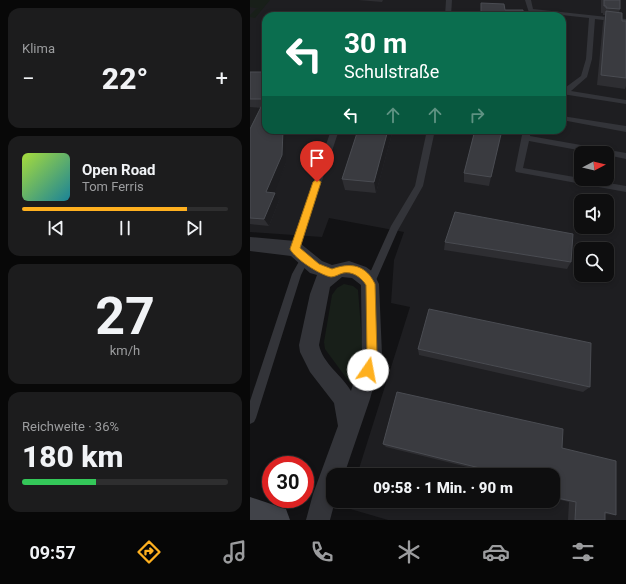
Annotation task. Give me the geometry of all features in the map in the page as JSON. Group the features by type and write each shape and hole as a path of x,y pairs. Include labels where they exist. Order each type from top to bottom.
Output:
{"main road":[{"path":"250,512 275,520"}],"street":[{"path":"250,244 300,254 316,267 332,273"},
{"path":"318,520 372,355 370,284 366,276 356,270 344,269 332,273 322,283 309,345 310,353 315,363 342,396 349,425"}],"lane":[{"path":"448,12 449,0"},
{"path":"528,0 532,12"},
{"path":"566,15 626,21"},
{"path":"566,90 584,77 589,59 592,17"},
{"path":"566,92 626,102"},
{"path":"566,119 626,129"},
{"path":"250,418 297,274 300,254 334,134"},
{"path":"370,284 394,229 419,186 430,134"},
{"path":"626,156 526,134 519,170 626,190"}],"shaded area":[{"path":"250,0 626,0 626,520 388,520 347,508 560,508 560,468 359,468 410,307 391,303 394,260 404,232 329,218 322,237 250,232"},
{"path":"250,0 270,0 255,18 250,17 250,15 256,9 260,9 250,7"},
{"path":"344,284 353,286 358,290 363,354 354,380 350,383 325,349 324,342 332,295 337,288"}],"building":[{"path":"604,0 620,0 620,9 606,8 606,6 604,6"},
{"path":"481,3 504,4 505,10 523,10 523,12 481,12"},
{"path":"606,11 622,13 622,21 626,21 626,78 601,75"},
{"path":"250,72 262,72 262,99 250,99"},
{"path":"262,105 262,134 283,134 282,155 266,192 275,193 264,219 250,218 250,129"},
{"path":"357,134 387,134 374,182 342,179"},
{"path":"474,134 501,134 491,177 464,173"},
{"path":"455,212 573,234 571,262 445,242"},
{"path":"429,309 591,343 590,387 418,349"},
{"path":"397,392 563,429 562,448 616,461 616,515 605,512 605,520 575,520 576,502 560,499 560,468 480,468 383,444"}],"route":[{"path":"317,182 295,249 316,267 332,273 344,269 356,270 366,276 370,284 372,355 368,370"}]}
